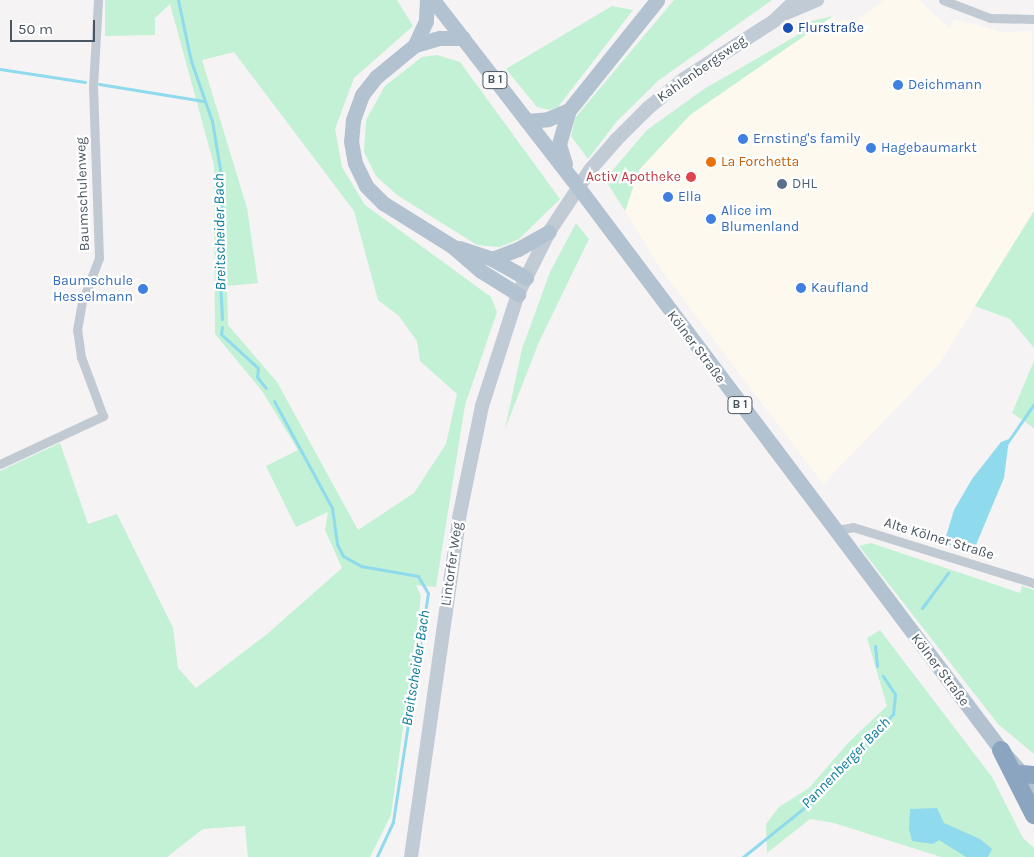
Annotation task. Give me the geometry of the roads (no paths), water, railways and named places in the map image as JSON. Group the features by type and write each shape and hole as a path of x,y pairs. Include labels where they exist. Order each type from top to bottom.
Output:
{"highway":[{"path":"1001,750 1034,815"}],"main road":[{"path":"415,45 426,21 427,0"},
{"name":"Kölner Straße","path":"433,0 588,200 1001,750 1028,774 1034,787"},
{"path":"572,179 559,144 569,110 657,0"},
{"name":"Kahlenbergsweg","path":"783,14 796,0"},
{"name":"Kahlenbergsweg","path":"526,278 549,232 590,170 648,108 684,79 783,14 817,0"},
{"path":"463,38 440,38 415,45 376,77 362,96 353,120 351,141 355,163 366,186 383,203 452,246 481,271 518,294"},
{"path":"527,121 548,119 569,110"},
{"path":"492,259 518,249 549,232"},
{"path":"452,246 492,259 526,278"},
{"name":"Lintorfer Weg","path":"411,857 459,518 482,406 518,294 526,278"}],"street":[{"name":"Baumschulenweg","path":"0,464 103,416 81,357 77,330 82,302 99,258 93,87 98,0"},
{"path":"943,0 990,18 1034,19"},
{"name":"Alte Kölner Straße","path":"834,530 853,526 1034,583"}],"water":[{"path":"1009,439 1004,478 973,552 944,543 954,510 972,479 1001,442"},
{"path":"937,808 944,823 980,839 992,849 988,857 966,857 939,840 933,844 912,841 909,829 910,809"}],"waterway":[{"name":"Breitscheider Bach","path":"178,0 191,61 212,121 223,187 218,240 222,319"},
{"path":"0,69 85,82"},
{"path":"99,84 204,101"},
{"name":"Breitscheider Bach","path":"222,327 221,334 258,368 257,377 266,388"},
{"name":"Breitscheider Bach","path":"274,401 332,508 337,544 343,556 361,566 418,576 428,593 393,822 377,857"},
{"name":"Pannenberger Bach","path":"1007,443 1034,404"},
{"name":"Pannenberger Bach","path":"922,608 948,573"},
{"name":"Pannenberger Bach","path":"875,646 877,666"},
{"name":"Pannenberger Bach","path":"743,857 816,798 844,764 893,714 895,694 883,676"}],"place":[{"name":"Flurstraße","path":"788,28"},
{"name":"Deichmann","path":"898,85"},
{"name":"Ernsting's family","path":"743,139"},
{"name":"Hagebaumarkt","path":"871,148"},
{"name":"La Forchetta","path":"711,162"},
{"name":"Activ Apotheke","path":"691,177"},
{"name":"DHL","path":"782,184"},
{"name":"Ella","path":"668,197"},
{"name":"Alice im Blumenland","path":"711,219"},
{"name":"Kaufland","path":"801,288"},
{"name":"Baumschule Hesselmann","path":"143,289"}]}
